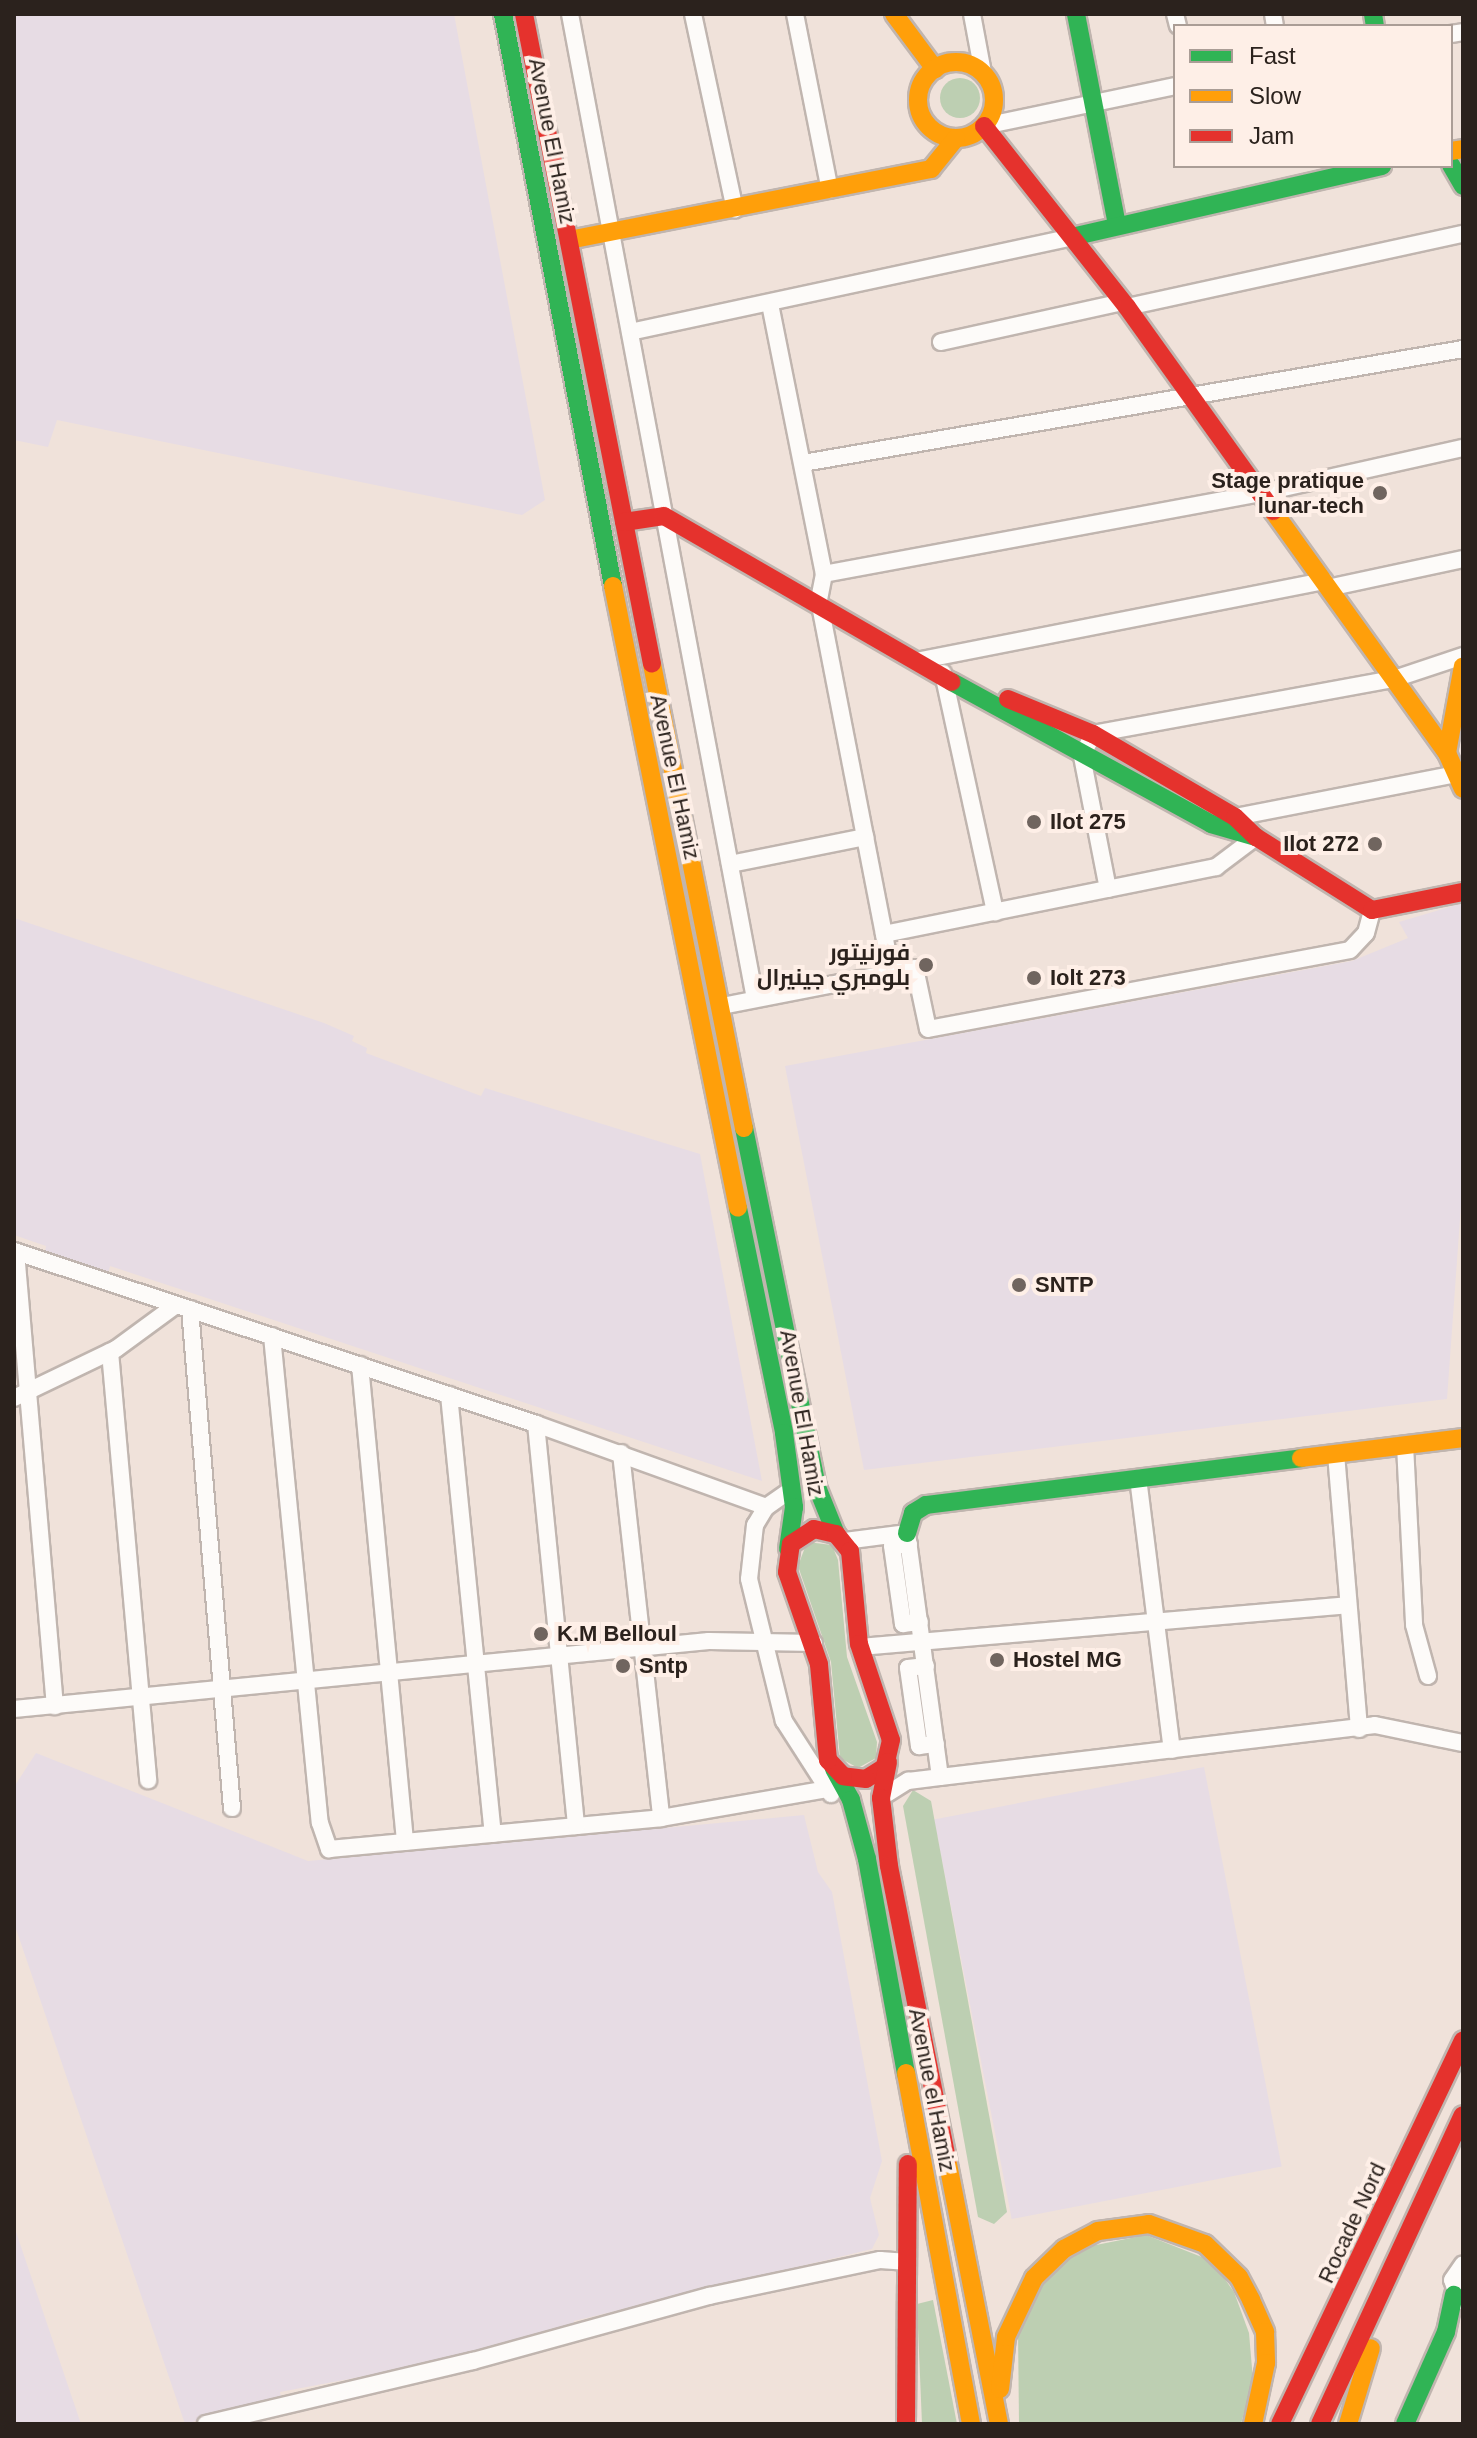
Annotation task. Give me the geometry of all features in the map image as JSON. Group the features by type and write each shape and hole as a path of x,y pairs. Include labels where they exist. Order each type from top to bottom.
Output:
{"main road":[{"name":"Avenue El Hamiz","path":"503,14 792,1489 787,1572 814,1643"},
{"path":"524,14 817,1487 852,1557 860,1647 891,1740 881,1798 937,2128 998,2419"},
{"path":"894,14 935,69"},
{"path":"1076,14 1117,225"},
{"path":"569,240 612,236 931,169 956,138 984,126 994,100 983,73 954,62 935,69 919,91 918,104 930,129 956,138"},
{"path":"984,126 1076,236 1458,769"},
{"path":"1076,236 1373,168"},
{"path":"1453,168 1463,186"},
{"path":"624,522 664,516 819,600 1082,756 1211,824 1256,837"},
{"path":"1458,769 1463,666"},
{"path":"943,673 1093,734 1235,817 1256,837 1372,910 1463,892"},
{"path":"908,1538 913,1513 926,1505 1463,1438"},
{"path":"788,1549 809,1531 840,1538"},
{"name":"Avenue el Hamiz","path":"814,1643 824,1696 825,1749 855,1817 971,2424"},
{"path":"834,1769 860,1779 876,1774 888,1762"},
{"name":"Rocade Nord","path":"1280,2424 1463,2040"},
{"path":"906,2083 906,2424"},
{"path":"1320,2424 1385,2292 1463,2115"},
{"path":"998,2419 1006,2337 1034,2278 1064,2249 1098,2231 1149,2224 1205,2244 1239,2277 1251,2300 1265,2332 1266,2363 1253,2424"},
{"path":"1348,2424 1385,2292"},
{"path":"1405,2424 1459,2300"},
{"path":"1418,2424 1463,2341"}],"street":[{"path":"570,14 755,999"},
{"path":"693,14 735,210"},
{"path":"795,14 830,190"},
{"path":"972,14 983,73"},
{"path":"984,126 1173,86"},
{"path":"941,342 1463,234"},
{"path":"630,332 1076,236"},
{"path":"770,304 824,574 819,600 891,972"},
{"path":"803,463 1463,349"},
{"path":"824,574 1261,493 1463,448"},
{"path":"921,660 1463,559"},
{"path":"1108,889 1082,756 1093,734 1394,679 1463,656"},
{"path":"943,673 995,912"},
{"path":"1235,817 1458,769"},
{"path":"730,864 865,837"},
{"path":"884,934 1216,867 1256,837"},
{"path":"722,1006 915,968 928,1029 1350,950 1366,933 1372,910"},
{"path":"55,1706 21,1394 15,1251 536,1424 766,1507"},
{"path":"21,1394 110,1352 183,1307"},
{"path":"183,1307 232,1808"},
{"path":"272,1336 320,1823 329,1849 661,1818 827,1789"},
{"path":"110,1352 148,1780"},
{"path":"360,1365 405,1842"},
{"path":"449,1395 493,1834"},
{"path":"536,1424 576,1826"},
{"path":"1405,1445 1414,1625 1428,1676"},
{"path":"621,1453 661,1818"},
{"path":"1336,1454 1359,1729"},
{"path":"1138,1478 1172,1750"},
{"path":"792,1489 766,1507 751,1535 749,1564 762,1642 784,1721 827,1789 855,1817"},
{"path":"840,1538 908,1538 940,1777"},
{"path":"860,1647 1347,1605"},
{"path":"14,1709 389,1676 642,1647 814,1643"},
{"path":"881,1798 908,1781 1375,1725 1463,1743"},
{"path":"206,2424 473,2361 709,2296 880,2260 908,2262"},
{"path":"1459,2300 1452,2280 1463,2264"}],"shaded area":[{"path":"14,14 454,14 545,500 522,515 57,420 48,447 14,440"},
{"name":"SNTP","path":"1463,903 1463,1178 1447,1399 864,1470 785,1066 1352,961 1408,938 1399,922"},
{"path":"14,918 324,1023 354,1036 352,1041 367,1048 366,1053 481,1096 485,1088 700,1154 762,1481 110,1266 108,1274 45,1253 46,1246 14,1235"},
{"path":"36,1753 308,1861 804,1815 818,1872 832,1892 882,2161 870,2198 879,2235 872,2249 574,2321 573,2328 450,2360 280,2392 281,2397 185,2424 14,1923 14,1787"},
{"path":"1204,1767 1282,2167 1012,2219 934,1819"},
{"path":"14,2226 81,2424 14,2424"}],"green space":[{"path":"960,78 974,84 980,98 974,112 960,118 946,112 940,98 946,84"},
{"path":"807,1542 832,1545 838,1560 847,1657 877,1742 876,1758 858,1768 840,1758 831,1662 798,1566"},
{"path":"913,1790 931,1801 1007,2212 994,2224 978,2217 903,1806"},
{"path":"1146,2235 1212,2261 1234,2292 1249,2333 1253,2380 1241,2424 1019,2424 1018,2331 1034,2292 1081,2248"},
{"path":"933,2300 957,2424 922,2424 917,2304"}],"traffic: fast":[{"path":"503,14 613,586"},
{"path":"1076,14 1117,225"},
{"path":"1373,14 1375,24"},
{"path":"1076,236 1373,168"},
{"path":"1453,168 1463,186"},
{"path":"952,682 1211,824 1256,837"},
{"path":"744,1128 817,1487 836,1534"},
{"path":"738,1208 784,1433 794,1507 788,1549"},
{"path":"907,1533 913,1513 926,1505 1301,1458"},
{"path":"834,1769 851,1800 867,1859 906,2073"},
{"path":"1405,2424 1446,2332 1454,2295"}],"traffic: slow":[{"path":"894,14 935,69"},
{"path":"956,62 970,65 983,73 991,86 994,100 991,114 983,127 970,135 956,138 942,135 929,127 921,114 918,100 921,86 929,73 942,65 956,62"},
{"path":"569,240 931,169 956,138"},
{"path":"1453,151 1463,149"},
{"path":"1273,511 1447,753 1463,789"},
{"path":"613,586 738,1208"},
{"path":"652,664 744,1128"},
{"path":"1447,753 1463,666"},
{"path":"1301,1458 1463,1438"},
{"path":"906,2073 971,2424"},
{"path":"947,2159 999,2424"},
{"path":"1000,2389 1006,2337 1034,2278 1064,2249 1098,2231 1149,2224 1205,2244 1239,2277 1251,2300 1265,2332 1266,2363 1253,2424"},
{"path":"1348,2424 1371,2348"}],"traffic: jam":[{"path":"524,14 652,664"},
{"path":"984,126 1127,307 1273,511"},
{"path":"624,522 664,516 952,682"},
{"path":"1008,699 1093,734 1235,817 1256,837 1372,910 1463,892"},
{"path":"814,1529 836,1534 850,1551 859,1644 891,1740 885,1767 866,1779 843,1776 828,1760 819,1664 787,1572 791,1544 814,1529"},
{"path":"888,1762 881,1798 889,1866 947,2159"},
{"path":"1280,2424 1463,2040"},
{"path":"1320,2424 1463,2115"},
{"path":"906,2424 908,2164"}],"place":[{"name":"Stage pratique lunar-tech","path":"1380,493"},
{"name":"Ilot 275","path":"1034,822"},
{"name":"Ilot 272","path":"1375,844"},
{"name":"فورنيتور بلومبري جينيرال","path":"926,965"},
{"name":"Iolt 273","path":"1034,978"},
{"name":"SNTP","path":"1019,1285"},
{"name":"K.M Belloul","path":"541,1634"},
{"name":"Hostel MG","path":"997,1660"},
{"name":"Sntp","path":"623,1666"}]}
